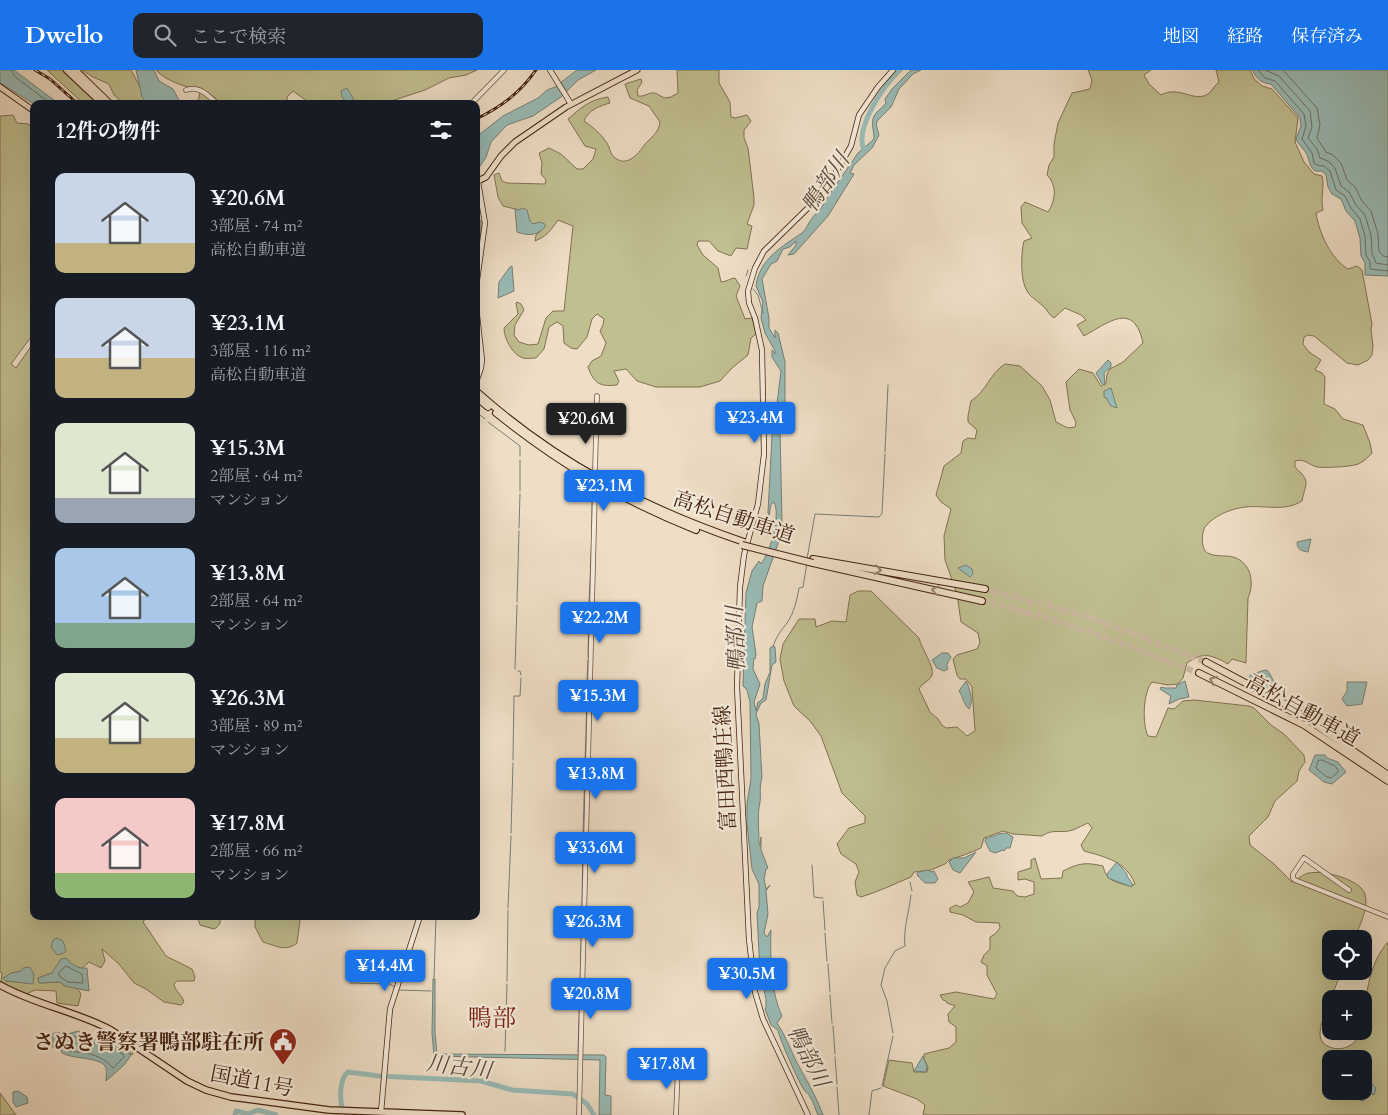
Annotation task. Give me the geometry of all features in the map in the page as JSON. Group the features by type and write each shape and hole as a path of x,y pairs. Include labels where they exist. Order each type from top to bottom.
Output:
{"highway":[{"path":"67,70 105,100"},
{"path":"75,70 101,100"},
{"name":"高松自動車道","path":"480,394 548,448 606,483 672,515 743,543"},
{"name":"高松自動車道","path":"480,400 544,451 577,472 611,492 696,530 813,561 982,601"},
{"name":"高松自動車道","path":"813,561 985,589"},
{"name":"高松自動車道","path":"1206,662 1308,718 1376,769 1388,781"},
{"name":"高松自動車道","path":"1198,673 1304,725 1388,775"},
{"name":"国道11号","path":"0,985 19,995 98,1023 176,1075 206,1090 246,1100 345,1113 462,1115"}],"main road":[{"path":"550,70 570,101"},
{"path":"480,180 490,173 501,156 515,142 570,101 637,70"},
{"name":"富田西鴨庄線","path":"808,1115 763,1020 755,992 749,938 737,687 740,587 744,555 758,504 764,454 762,350 748,291 764,252 812,204 833,177 851,146 859,115 878,87 893,70"},
{"path":"0,87 30,108"},
{"path":"480,197 485,223 480,258"},
{"path":"480,342 482,360 480,371"},
{"path":"380,1114 390,1008 419,920"}],"street":[{"path":"475,100 504,70"},
{"path":"186,90 198,89 213,100"},
{"path":"595,472 597,396"},
{"path":"579,1115 595,488"},
{"path":"1349,890 1304,858 1292,876 1295,880 1388,917"},
{"path":"676,1115 678,1066"}],"shaded area":[{"path":"47,70 61,70 94,100 80,100"},
{"path":"82,70 131,70 147,100 120,100 114,95 109,84"},
{"path":"156,70 477,70 466,75 449,78 425,90 394,100 305,100 293,91 287,97 287,100 198,100 200,90 176,83"},
{"path":"677,70 719,70 719,83 730,102 731,117 747,115 751,121 744,130 754,198 754,205 747,224 752,226 747,249 736,248 731,256 718,251 709,241 698,241 697,245 703,255 718,268 721,282 735,278 740,286 736,296 745,319 752,318 756,334 751,338 748,355 720,381 700,387 656,387 637,381 626,369 614,371 619,381 617,385 601,384 595,380 588,367 592,361 601,356 606,343 600,331 604,319 597,314 592,319 587,337 577,349 571,348 564,343 563,326 557,322 549,327 544,349 536,358 519,356 510,346 504,328 518,314 517,302 521,304 524,310 515,325 514,335 519,342 529,345 538,344 546,318 553,311 564,311 573,226 558,220 548,233 535,241 536,235 545,227 531,223 524,210 503,206 498,197 494,175 499,173 502,181 507,183 545,184 546,180 541,174 542,163 539,153 549,148 561,154 577,169 583,169 593,159 596,149 585,146 568,119 591,102 608,97 610,103 591,111 584,121 602,137 614,157 622,161 630,160 656,133 660,122 649,106 630,98 625,84 641,79 642,82 637,90 638,96 652,93 665,98 671,97 678,93"},
{"path":"1088,70 1151,70 1144,75 1149,84 1161,95 1174,92 1197,97 1208,94 1219,82 1216,70 1250,70 1254,79 1262,86 1272,89 1298,118 1295,142 1304,162 1314,174 1322,176 1323,210 1316,213 1323,237 1331,252 1342,265 1348,269 1357,266 1362,270 1372,324 1372,355 1368,360 1358,365 1347,363 1314,336 1308,335 1304,337 1303,344 1309,352 1321,360 1315,370 1322,373 1325,377 1324,404 1335,409 1343,419 1363,425 1372,453 1362,462 1346,466 1317,467 1304,461 1295,461 1295,467 1306,482 1302,501 1282,507 1235,509 1223,513 1208,523 1205,527 1202,542 1206,552 1213,555 1230,556 1239,560 1248,568 1250,574 1251,586 1248,598 1246,663 1232,659 1228,664 1211,656 1193,659 1187,663 1183,678 1178,684 1168,685 1152,682 1145,700 1144,716 1148,736 1156,737 1168,708 1174,709 1183,701 1194,700 1249,706 1254,708 1271,725 1284,734 1304,755 1305,762 1299,771 1297,781 1275,801 1268,817 1249,836 1250,845 1274,864 1292,882 1303,875 1315,872 1332,874 1356,884 1365,894 1365,911 1358,930 1322,930 1322,980 1338,980 1334,990 1322,990 1322,1023 1320,1033 1326,1045 1340,1049 1351,1045 1356,1040 1372,1040 1372,990 1367,990 1369,980 1372,980 1372,972 1376,961 1388,942 1388,1115 923,1115 925,1105 917,1099 883,1086 889,1060 912,1063 914,1072 927,1072 928,1067 924,1054 949,1048 956,1042 956,1027 949,1022 948,1014 955,1006 947,1003 940,995 956,992 994,999 997,994 987,975 987,966 981,962 984,955 990,949 990,937 1000,928 999,923 976,922 963,915 950,912 950,908 956,905 960,907 968,903 974,892 968,882 989,877 993,888 1013,891 1017,896 1025,897 1034,894 1034,882 1025,879 1018,880 1018,872 1031,868 1031,860 1035,858 1041,879 1062,878 1063,871 1078,865 1092,864 1103,866 1109,878 1115,882 1129,886 1135,884 1126,870 1114,861 1084,851 1081,845 1092,828 1088,823 1073,830 1050,832 1042,836 1013,834 1003,831 984,838 981,848 949,860 945,864 931,870 914,872 911,877 867,895 861,897 857,895 855,882 859,872 856,864 841,854 837,844 849,828 865,823 865,816 842,793 821,736 810,721 794,706 784,681 780,659 783,644 799,619 815,619 816,627 832,621 846,622 850,595 858,591 871,591 919,638 930,662 932,672 931,677 919,689 930,712 946,728 957,727 967,736 975,731 972,687 966,679 960,679 957,675 953,659 957,655 977,649 980,643 978,633 961,622 957,594 945,560 944,536 951,509 941,502 936,495 944,466 961,453 963,441 968,438 975,439 977,430 968,422 971,401 981,393 995,372 1005,364 1020,366 1042,386 1050,400 1056,422 1068,428 1075,427 1076,422 1070,410 1066,382 1079,369 1093,373 1101,386 1106,383 1107,374 1110,369 1123,362 1143,343 1134,322 1120,318 1084,336 1077,325 1086,320 1081,315 1065,308 1054,318 1028,293 1023,280 1022,252 1024,241 1032,238 1022,223 1021,207 1025,202 1048,212 1051,207 1054,198 1054,188 1047,175 1049,165 1054,157 1054,144 1058,123 1072,93 1090,89 1092,80"},
{"path":"13,115 17,123 30,126 30,338 11,364 16,368 30,348 30,920 144,920 143,922 166,956 192,969 195,977 194,981 177,981 174,984 184,1002 181,1005 164,1002 134,983 119,964 102,949 105,961 101,968 89,962 81,969 72,965 66,958 52,973 38,978 39,983 60,982 65,986 77,988 81,994 78,1006 57,1003 56,991 35,990 26,994 1,983 2,973 0,972 0,116","holes":["22,971 27,983 6,981 11,973"]},
{"path":"480,220 481,221 480,241"},
{"path":"198,920 220,920 218,927 214,929 200,925"},
{"path":"255,920 300,920 297,943 285,948 263,942 255,927"},
{"path":"112,1039 116,1041 117,1039 134,1050 132,1055 111,1042"},
{"path":"0,1093 16,1115 0,1115"}],"water":[{"path":"0,70 14,70 54,100 30,100 30,102 0,83"},
{"path":"136,70 154,70 159,81 173,89 179,100 145,100 142,97"},
{"path":"577,70 596,70 578,80 561,97 533,116 507,125 491,142 486,157 480,166 480,134 503,116 555,87"},
{"path":"911,70 921,70 913,74 899,89 891,107 878,120 876,124 879,135 872,148 854,165 850,173 854,174 828,216 794,254 788,255 796,245 796,241 790,247 783,249 777,261 771,264 762,279 769,328 775,338 775,330 778,333 785,362 785,413 780,427 781,535 763,586 762,601 757,603 752,627 756,654 753,669 760,684 754,702 756,711 758,702 763,698 765,684 770,672 770,648 773,646 775,647 776,662 772,665 766,700 761,703 756,714 759,724 762,778 759,844 760,846 761,837 761,850 768,868 766,869 764,879 766,889 770,885 766,891 768,914 764,933 767,937 771,930 773,986 782,1016 777,1023 823,1115 818,1115 813,1101 802,1087 794,1071 778,1030 771,1025 765,1009 766,999 760,972 757,913 759,907 759,884 752,869 747,824 747,804 751,779 750,702 747,690 743,686 746,593 752,571 759,561 761,564 764,559 774,534 776,508 774,502 771,504 769,516 768,513 773,417 777,404 781,371 772,357 772,350 775,354 775,351 765,333 761,318 763,302 756,286 758,277 767,261 780,248 804,231 858,153 873,140 873,118 886,103 885,99 892,89"},
{"path":"1252,70 1388,70 1388,276 1365,275 1365,263 1361,256 1360,238 1355,221 1346,211 1341,199 1332,194 1328,187 1326,175 1322,171 1315,171 1312,167 1307,155 1296,139 1301,126 1300,118 1271,84 1260,80"},
{"path":"347,88 354,100 344,100 341,91"},
{"path":"522,208 527,210 530,221 533,224 540,222 545,224 545,227 539,232 532,234 517,232 515,209 519,210"},
{"path":"512,266 514,291 498,298 499,282"},
{"path":"1108,360 1111,363 1111,367 1104,373 1105,385 1102,384 1096,373"},
{"path":"1111,388 1117,408 1111,406 1107,398 1104,397 1104,391"},
{"path":"1311,539 1308,552 1302,551 1297,545 1297,542"},
{"path":"966,565 972,569 973,574 970,577 958,568"},
{"path":"942,653 948,653 951,657 947,664 948,669 944,671 937,668 932,660"},
{"path":"1265,670 1268,671 1279,690 1280,696 1278,697 1249,687 1250,675"},
{"path":"966,681 971,699 969,709 959,691"},
{"path":"1185,681 1189,697 1169,704 1171,696 1160,689 1161,687 1176,688 1177,685"},
{"path":"1347,682 1367,682 1362,704 1347,706 1342,699 1347,691"},
{"path":"1315,755 1325,755 1327,758 1338,762 1346,772 1332,784 1324,782 1309,770"},
{"path":"1006,833 1013,837 1010,848 995,853 990,851 985,841 986,838"},
{"path":"976,852 960,873 953,870 949,862 953,858 964,858"},
{"path":"1117,862 1127,874 1132,887 1108,878 1107,874"},
{"path":"918,871 934,871 938,879 935,883 925,883 917,875"},
{"path":"57,938 63,941 66,950 64,953 57,955 51,947 53,940"},
{"path":"66,958 75,966 87,968 89,991 65,986 60,982 39,983 38,978 52,973 61,959"},
{"path":"30,967 34,975 33,984 6,981 3,978 11,973 21,971 23,968"},
{"path":"433,979 435,979 437,1054 604,1055 606,1057 605,1095 611,1096 611,1115 599,1115 600,1060 434,1056 432,1033"},
{"path":"78,1031 93,1039 116,1044 131,1055 124,1065 106,1081 106,1068 103,1064 61,1052 68,1034"},
{"path":"54,1033 63,1034 64,1037 57,1048 52,1047 53,1039 51,1035"},
{"path":"923,1056 927,1066 926,1072 914,1071"},
{"path":"1372,1084 1376,1088 1374,1095 1372,1094"},
{"path":"18,1091 27,1097 28,1103 16,1107 13,1102 13,1092"}],"waterway":[{"path":"864,150 862,141 863,130 872,107 886,86 900,70"},
{"path":"746,276 748,270"},
{"name":"鴨部川","path":"753,289 758,295 763,313"},
{"path":"885,452 888,385"},
{"path":"480,415 485,419"},
{"path":"488,422 520,446 520,456"},
{"path":"807,559 815,514 879,517 882,513 885,454"},
{"path":"520,460 520,491"},
{"path":"592,492 592,530"},
{"path":"519,528 520,494"},
{"path":"517,602 519,531"},
{"path":"589,604 592,534"},
{"path":"773,647 777,637 792,615 799,588 803,587 807,563"},
{"path":"515,669 517,605"},
{"path":"588,657 589,607"},
{"path":"587,679 588,660"},
{"path":"518,671 520,671 521,675"},
{"path":"513,760 514,696 520,696 521,678"},
{"path":"587,683 587,696"},
{"path":"585,762 587,699"},
{"path":"511,833 513,763"},
{"path":"583,835 585,764"},
{"path":"508,908 511,836"},
{"path":"582,909 583,838"},
{"path":"812,865 814,897 823,898"},
{"path":"910,882 912,891"},
{"path":"893,1033 887,1001 881,985 885,968 895,951 905,946 905,927 911,895"},
{"path":"823,901 825,930"},
{"path":"507,981 508,910"},
{"path":"580,983 582,912"},
{"path":"434,979 436,920"},
{"path":"825,933 827,961"},
{"path":"828,964 830,992"},
{"path":"350,983 390,984 394,987"},
{"path":"505,1051 507,984"},
{"path":"578,1052 580,985"},
{"path":"399,990 431,991"},
{"path":"830,995 832,1023"},
{"path":"833,1026 835,1054"},
{"path":"882,1086 893,1036"},
{"path":"835,1057 837,1084"},
{"name":"川古川","path":"342,1108 342,1084 348,1072 379,1076 481,1081 512,1090 573,1094 587,1104 594,1115"},
{"path":"837,1087 839,1115"},
{"path":"869,1115 872,1091 881,1088"},
{"path":"235,1115 236,1111 248,1114 258,1110 276,1115"}],"tunnel":[{"path":"985,589 1092,618 1206,662"},
{"path":"982,601 1049,618 1199,673"}],"railway":[{"path":"35,70 50,79 74,100"},
{"path":"480,117 509,99 536,70"}],"place":[{"name":"さぬき警察署鴨部駐在所","path":"283,1066"}],"district":[{"name":"鴨部","path":"492,1018"}]}
